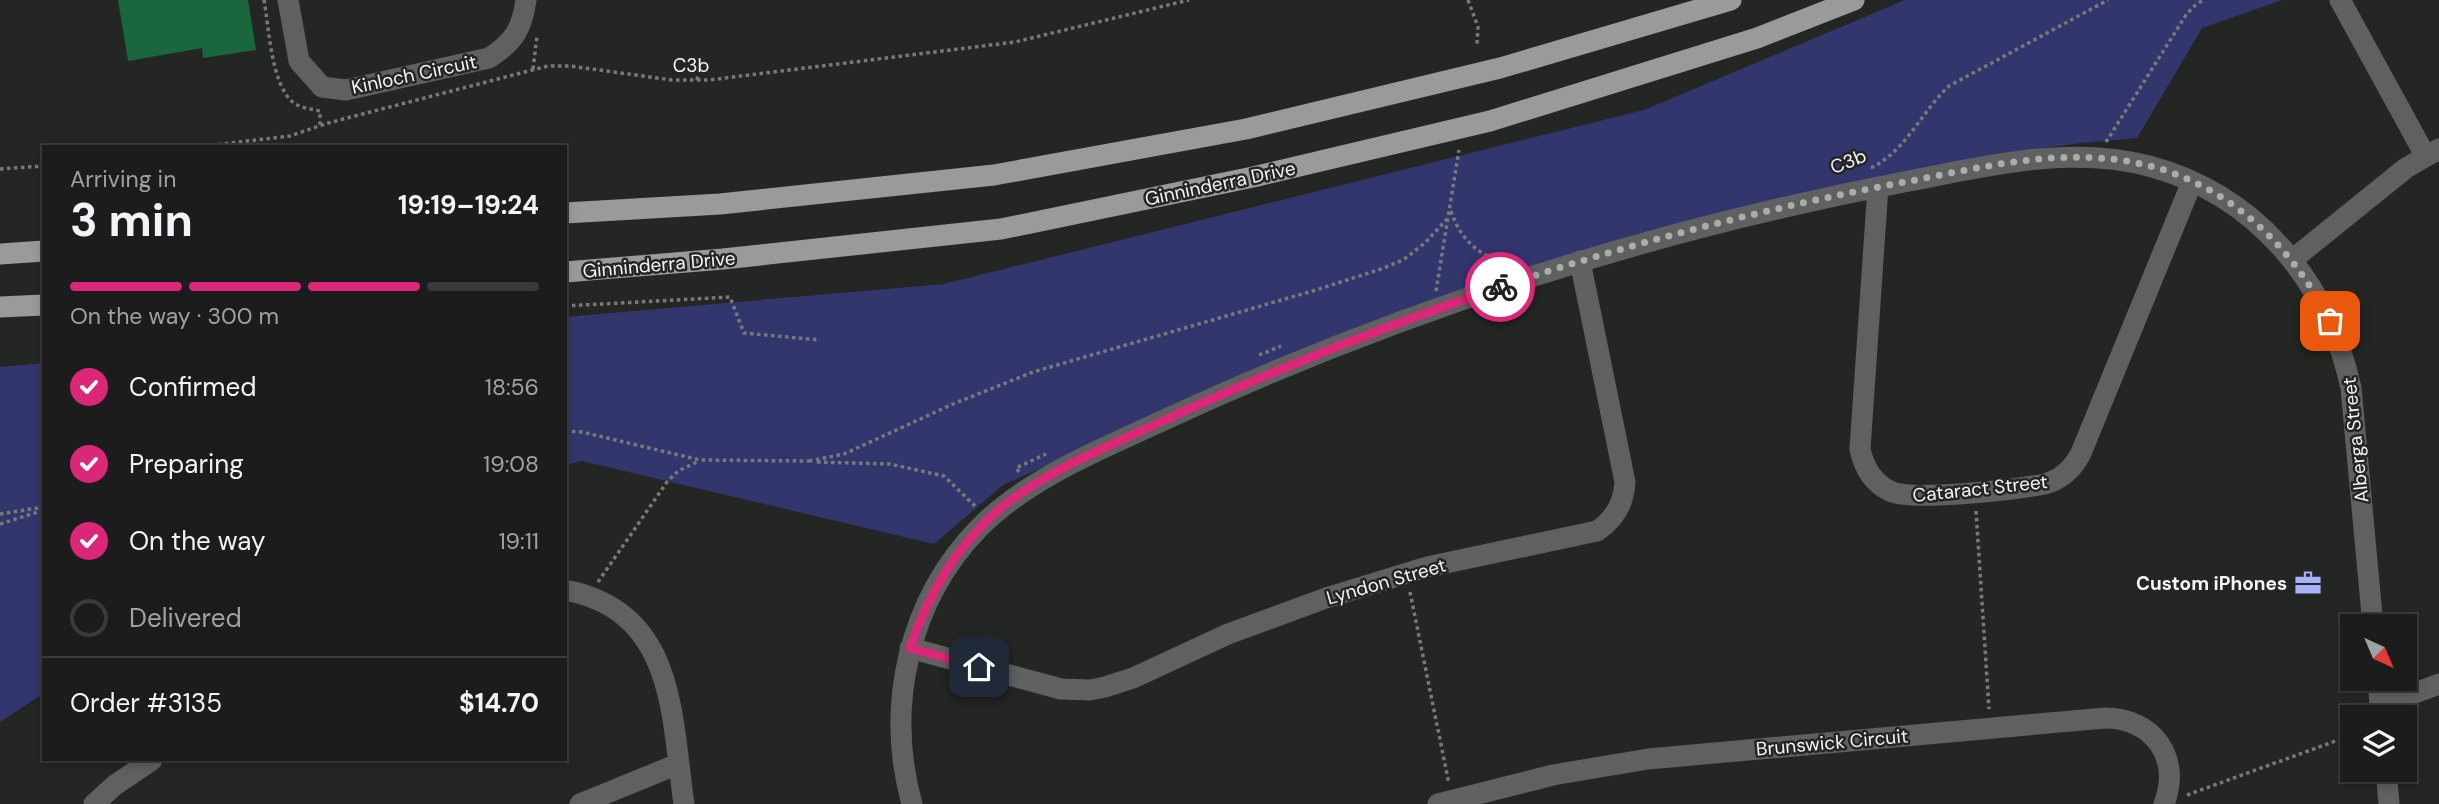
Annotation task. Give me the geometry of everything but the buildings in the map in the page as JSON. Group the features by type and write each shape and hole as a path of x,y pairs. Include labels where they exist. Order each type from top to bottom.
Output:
{"main road":[{"path":"567,212 720,204 994,175 1233,132 1500,68 1731,0"},
{"name":"Ginninderra Drive","path":"567,272 723,260 1001,229 1253,177 1490,121 1757,38 1854,0"},
{"path":"0,254 42,251"},
{"path":"0,307 42,305"}],"street":[{"name":"Kinloch Circuit","path":"288,0 299,61 322,87 346,90 489,58 508,46 523,22 526,0"},
{"path":"2292,260 2406,167 2432,152 2340,0"},
{"name":"Alberga Street","path":"912,804 903,766 900,718 903,683 910,648 918,626 937,584 963,546 989,519 1033,485 1126,438 1274,371 1426,312 1580,261 1873,178 2056,157 2103,158 2149,166 2192,182 2247,215 2292,260 2325,310 2346,365 2354,412 2372,614"},
{"name":"Cataract Street","path":"1873,178 1860,440 1862,458 1875,481 1899,495 1917,496 2045,484 2067,473 2078,460 2192,182"},
{"name":"Lyndon Street","path":"910,648 1047,686 1090,690 1119,684 1180,655 1277,615 1406,573 1490,552 1589,534 1604,526 1620,507 1625,490 1624,473 1580,261"},
{"path":"567,590 593,597 620,612 652,647 659,661 667,691 684,804"},
{"path":"2396,705 2439,684"},
{"name":"Brunswick Circuit","path":"1445,802 1553,775 1648,759 2105,718 2134,723 2150,733 2167,757 2171,776 2166,800"},
{"path":"94,804 115,785 151,761"},
{"path":"580,804 678,765"},
{"path":"2387,782 2389,804"}],"path":[{"name":"C3b","path":"214,145 290,136 328,123 548,66 570,66 672,80 697,80 1015,42 1189,0"},
{"path":"1468,0 1478,27 1478,44"},
{"name":"C3b","path":"1873,178 1950,86 2108,0"},
{"path":"2103,158 2104,146 2118,123 2186,16 2203,0"},
{"path":"697,80 701,56"},
{"path":"1426,312 1435,293 1459,150"},
{"path":"0,169 42,166"},
{"path":"1450,209 1459,230 1474,247 1494,259 1518,263"},
{"path":"809,461 844,454 953,404 1033,372 1381,269 1403,260 1425,243 1448,218"},
{"path":"567,306 730,297 744,333 820,340"},
{"path":"567,431 582,432 700,460 890,464 944,476 989,519"},
{"path":"593,597 596,586 667,482 678,471 700,460"},
{"path":"1974,491 1990,728"},
{"path":"0,513 42,509"},
{"path":"0,524 42,510"},
{"path":"1406,573 1445,802"},
{"path":"2166,800 2179,798 2340,739"}],"shaded area":[{"path":"1905,0 2282,0 2202,28 2137,138 1996,154 1643,235 1041,468 1003,485 934,544 582,461 567,465 567,317 944,284 1644,110"},
{"path":"42,363 42,694 0,722 0,367"}],"way so far":[{"path":"1500,287 1654,240 1803,203 1955,172 2033,159 2080,156 2149,166 2192,182 2230,203 2263,229 2292,260 2307,279 2330,321"}],"place":[{"name":"Custom iPhones","path":"2308,583"}],"route":[{"path":"979,667 910,648 927,605 949,565 979,528 1014,498 1053,474 1126,438 1274,371 1426,312 1500,287"}]}
